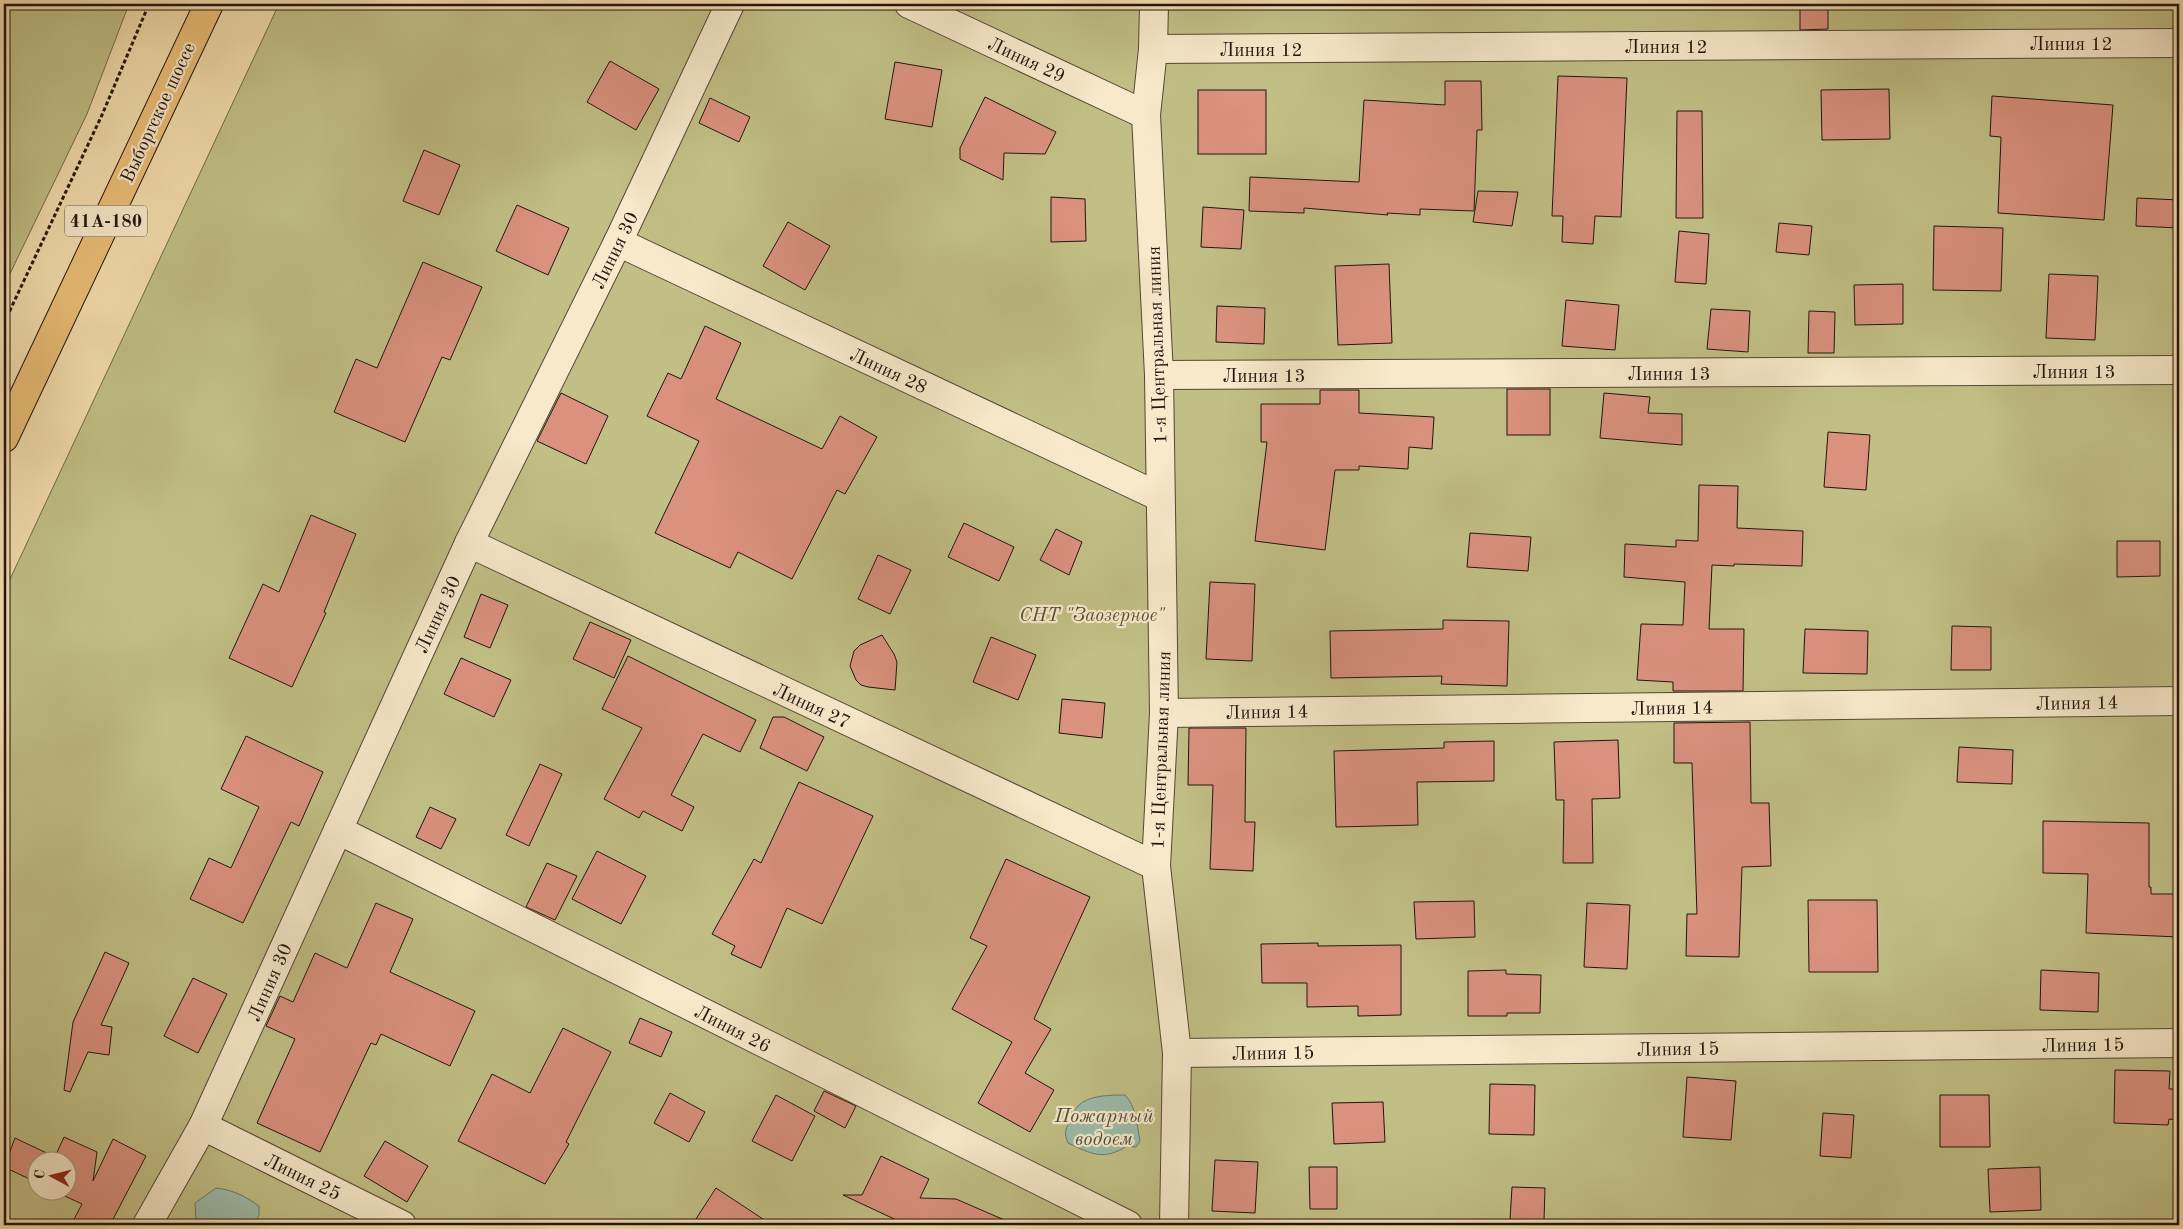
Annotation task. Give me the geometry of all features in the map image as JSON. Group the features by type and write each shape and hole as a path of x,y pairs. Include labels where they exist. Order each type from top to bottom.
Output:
{"main road":[{"name":"Выборгское шоссе","path":"4,438 209,4"}],"street":[{"name":"Линия 30","path":"148,1225 203,1126 469,544 618,242 730,4"},
{"name":"Линия 29","path":"908,4 1146,115"},
{"name":"1-я Центральная линия","path":"1154,4 1153,49 1146,115 1159,375 1164,712 1156,866 1177,1053 1174,1225"},
{"name":"Линия 12","path":"1153,49 2179,43"},
{"name":"Линия 28","path":"618,242 1160,497"},
{"name":"Линия 13","path":"1159,375 2179,370"},
{"name":"Линия 27","path":"469,544 1156,866"},
{"name":"Линия 14","path":"1164,712 2179,701"},
{"name":"Линия 26","path":"338,830 1128,1225"},
{"name":"Линия 15","path":"1177,1053 2179,1042"},
{"name":"Линия 25","path":"203,1126 402,1225"}],"path":[{"path":"4,323 102,115 149,4"}],"green space":[{"path":"4,4 129,4 87,114 4,286"},
{"name":"СНТ \"Заозерное\"","path":"279,4 2179,4 2179,1225 4,1225 4,592"}],"water":[{"name":"Пожарный водоем","path":"1125,1095 1132,1105 1137,1122 1140,1141 1136,1147 1127,1146 1119,1151 1104,1155 1091,1153 1068,1143 1066,1129 1075,1109 1082,1102 1094,1098"},
{"path":"216,1188 239,1194 259,1206 259,1215 254,1225 190,1225 196,1222 195,1203"}],"building":[{"path":"1800,4 1828,4 1828,29 1800,30"},
{"path":"610,61 659,89 636,130 587,102"},
{"path":"895,62 942,70 932,127 885,119"},
{"path":"1558,76 1627,78 1621,217 1595,216 1593,244 1562,242 1563,216 1552,216"},
{"path":"1445,81 1481,81 1482,130 1477,130 1474,211 1420,209 1420,215 1387,213 1388,215 1304,208 1304,213 1249,211 1250,177 1359,182 1364,100 1445,105"},
{"path":"1889,89 1890,139 1822,140 1821,90"},
{"path":"1198,90 1266,90 1266,154 1198,154"},
{"path":"1992,96 2113,105 2104,220 1998,213 2001,137 1990,136"},
{"path":"985,97 1056,132 1045,154 1004,153 1003,180 960,159 960,148"},
{"path":"710,98 750,117 739,142 699,123"},
{"path":"1677,111 1702,111 1703,218 1676,218"},
{"path":"424,150 460,165 439,215 403,201"},
{"path":"1478,191 1518,192 1512,226 1473,222"},
{"path":"1051,197 1085,199 1086,241 1051,242"},
{"path":"2137,198 2179,200 2179,228 2136,226"},
{"path":"517,205 569,228 548,275 496,251"},
{"path":"1203,207 1244,210 1241,249 1201,247"},
{"path":"788,222 830,246 805,290 763,266"},
{"path":"1779,223 1812,226 1809,255 1776,252"},
{"path":"1934,226 2003,228 2001,291 1933,290"},
{"path":"1679,231 1709,234 1706,284 1675,282"},
{"path":"423,262 482,287 450,360 442,357 405,442 334,412 356,359 377,368"},
{"path":"1389,264 1392,343 1338,345 1335,266"},
{"path":"2049,274 2098,276 2095,340 2046,338"},
{"path":"1903,284 1903,324 1855,325 1854,285"},
{"path":"1566,300 1619,305 1615,350 1562,346"},
{"path":"1217,306 1265,308 1264,344 1216,342"},
{"path":"1711,309 1750,311 1748,352 1707,349"},
{"path":"1809,311 1835,312 1834,353 1808,353"},
{"path":"705,326 741,343 716,399 822,449 840,416 877,437 845,494 837,490 792,579 738,552 730,568 655,533 699,441 647,416 668,373 681,379"},
{"path":"1507,389 1550,389 1550,435 1507,435"},
{"path":"1320,390 1359,390 1359,413 1434,417 1432,449 1409,447 1408,469 1359,466 1359,470 1335,470 1325,550 1255,541 1267,442 1261,442 1261,404 1320,404"},
{"path":"561,393 608,416 586,464 537,441"},
{"path":"1604,393 1650,397 1648,413 1682,414 1682,445 1600,438"},
{"path":"1828,432 1870,435 1866,490 1824,487"},
{"path":"1699,485 1738,486 1737,528 1803,531 1802,566 1712,565 1709,629 1744,629 1743,691 1673,691 1673,682 1637,680 1641,624 1683,625 1685,582 1624,577 1625,544 1676,547 1676,540 1698,541"},
{"path":"311,515 356,534 324,612 326,613 292,687 229,658 263,584 279,592"},
{"path":"964,523 1014,547 999,581 948,557"},
{"path":"1056,529 1082,542 1069,575 1040,560"},
{"path":"1470,533 1531,537 1528,571 1467,567"},
{"path":"2117,541 2160,541 2160,576 2117,577"},
{"path":"878,555 911,570 890,614 858,599"},
{"path":"1210,582 1255,584 1252,661 1206,659"},
{"path":"481,594 508,605 490,648 464,637"},
{"path":"1443,620 1509,621 1507,686 1441,684 1442,676 1331,678 1330,631 1443,629"},
{"path":"590,622 631,640 614,678 573,659"},
{"path":"1952,626 1991,627 1991,670 1951,670"},
{"path":"1805,629 1868,631 1867,674 1803,673"},
{"path":"882,635 897,662 895,690 861,685 856,680 850,666 854,651 860,645"},
{"path":"991,637 1036,655 1018,700 973,682"},
{"path":"628,656 756,720 740,752 703,734 671,795 694,807 682,831 643,811 639,818 604,799 642,728 602,709"},
{"path":"461,658 511,680 494,717 444,694"},
{"path":"1062,699 1105,703 1102,738 1059,733"},
{"path":"773,717 784,717 824,737 807,771 760,748"},
{"path":"1750,722 1751,803 1769,803 1771,866 1742,867 1739,957 1686,956 1687,914 1697,914 1692,763 1674,763 1674,723"},
{"path":"1189,728 1246,728 1245,822 1255,822 1253,871 1210,869 1213,785 1188,785"},
{"path":"246,736 323,772 299,826 291,822 243,923 190,899 209,858 231,868 259,807 221,789"},
{"path":"1618,740 1620,798 1592,799 1593,863 1563,863 1564,800 1556,800 1554,742"},
{"path":"1494,741 1494,781 1417,782 1418,825 1336,827 1334,751 1444,748 1444,742"},
{"path":"1959,747 2013,750 2012,784 1957,782"},
{"path":"540,764 562,774 529,846 506,835"},
{"path":"799,782 873,816 822,924 787,908 761,968 731,954 735,946 712,934 754,859 761,863"},
{"path":"430,807 456,819 441,849 416,837"},
{"path":"2043,821 2149,823 2149,887 2151,887 2151,894 2179,894 2179,937 2086,933 2088,874 2043,873"},
{"path":"597,851 646,876 621,924 572,899"},
{"path":"1006,859 1090,897 1034,1019 1051,1029 1025,1073 1054,1090 1030,1132 978,1103 1012,1042 952,1009 987,946 970,938"},
{"path":"547,863 577,876 555,920 526,907"},
{"path":"1808,900 1877,900 1878,972 1809,972"},
{"path":"1474,901 1475,937 1416,939 1414,902"},
{"path":"376,903 413,919 390,972 475,1011 450,1066 381,1034 376,1045 371,1043 320,1152 257,1123 295,1039 266,1026 280,996 293,1002 315,953 347,968"},
{"path":"1587,903 1630,905 1627,969 1584,967"},
{"path":"1318,943 1318,946 1401,945 1401,1015 1358,1016 1358,1006 1307,1007 1307,983 1262,983 1261,944"},
{"path":"105,952 129,963 101,1025 112,1027 109,1055 88,1052 70,1092 64,1090 73,1022"},
{"path":"1506,970 1506,974 1541,975 1540,1013 1507,1013 1507,1016 1468,1016 1468,971"},
{"path":"2041,970 2099,973 2098,1012 2040,1010"},
{"path":"193,978 227,994 198,1053 164,1036"},
{"path":"640,1018 672,1032 661,1057 629,1043"},
{"path":"563,1028 611,1052 566,1142 569,1144 545,1184 458,1141 492,1074 530,1093"},
{"path":"2115,1070 2170,1071 2169,1089 2179,1089 2179,1120 2169,1119 2168,1125 2114,1123"},
{"path":"1687,1077 1736,1081 1731,1140 1683,1137"},
{"path":"1490,1084 1535,1085 1534,1135 1489,1134"},
{"path":"824,1091 856,1106 845,1128 814,1111"},
{"path":"670,1093 705,1112 689,1142 654,1123"},
{"path":"776,1095 815,1116 792,1161 752,1141"},
{"path":"1940,1095 1989,1095 1990,1147 1940,1147"},
{"path":"1383,1102 1385,1142 1334,1144 1332,1103"},
{"path":"1823,1113 1854,1115 1851,1158 1820,1156"},
{"path":"64,1137 97,1152 93,1181 113,1139 146,1156 110,1225 71,1225 82,1204 78,1202 78,1152 57,1152"},
{"path":"15,1138 44,1152 28,1152 28,1178 4,1167"},
{"path":"385,1141 428,1166 407,1202 364,1176"},
{"path":"881,1156 929,1179 920,1198 956,1199 1016,1225 907,1225 843,1195 862,1195"},
{"path":"1215,1160 1258,1162 1255,1213 1212,1211"},
{"path":"1309,1167 1337,1167 1337,1209 1310,1209"},
{"path":"2040,1167 2041,1210 1990,1212 1988,1169"},
{"path":"1512,1187 1545,1188 1544,1221 1510,1220"},
{"path":"716,1188 772,1225 692,1225"}]}
